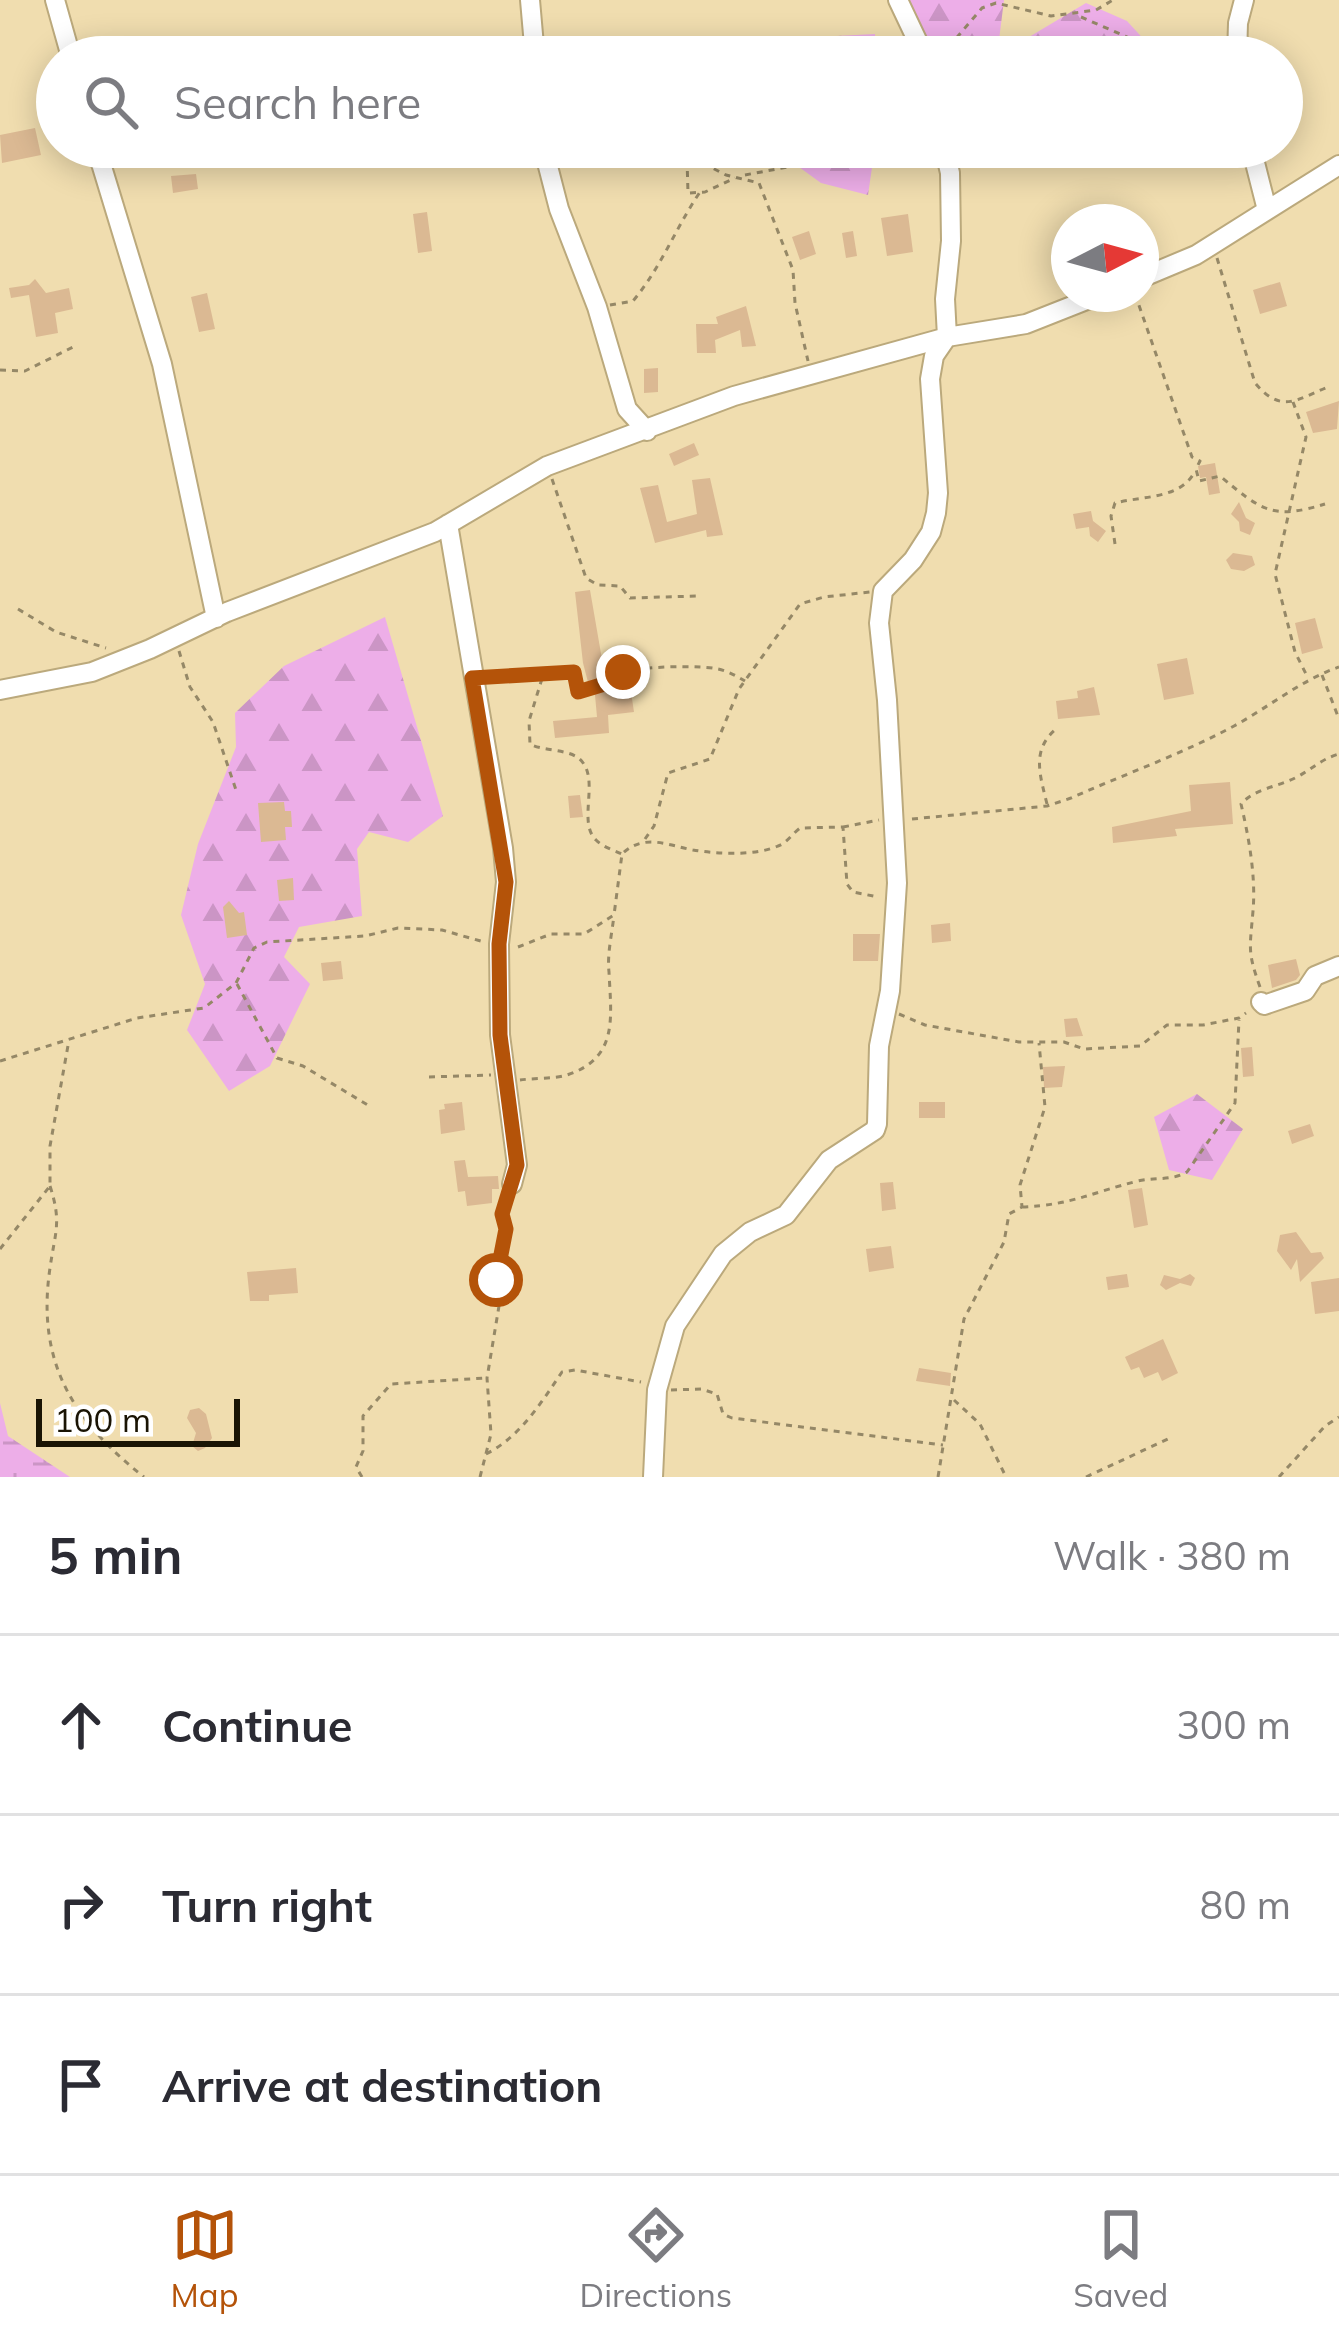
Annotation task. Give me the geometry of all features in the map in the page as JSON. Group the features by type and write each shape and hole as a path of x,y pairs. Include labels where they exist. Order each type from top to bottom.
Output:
{"street":[{"path":"56,0 65,36"},
{"path":"530,0 533,36"},
{"path":"898,0 915,36"},
{"path":"1238,36 1244,0"},
{"path":"1159,270 1196,255 1339,165"},
{"path":"102,168 162,364 216,618"},
{"path":"548,168 627,409 647,431"},
{"path":"652,1477 658,1388 675,1326 723,1254 750,1232 786,1215 829,1160 874,1130 896,902 895,819 879,622 884,591 914,560 936,513 930,379 934,356 947,337 951,190 947,168"},
{"path":"1256,168 1267,210"},
{"path":"0,690 75,677 120,661 448,524 547,466 734,396 947,337 1026,324 1056,312"},
{"path":"448,524 503,848 506,882 499,944 505,1078 517,1165 512,1184"},
{"path":"1261,1002 1306,992 1315,976 1339,966"}],"path":[{"path":"958,36 982,8 996,3 1011,2 1052,16 1077,15 1113,0"},
{"path":"1077,15 1125,36"},
{"path":"687,168 688,193 782,168"},
{"path":"711,168 759,182 793,270 811,374"},
{"path":"597,308 633,301 662,263 701,190"},
{"path":"1218,238 1216,254 1255,383 1280,403 1328,387"},
{"path":"1115,544 1111,516 1115,503 1169,494 1193,478 1200,461 1192,457 1141,312"},
{"path":"0,370 25,371 75,346"},
{"path":"1293,402 1306,437 1275,574 1295,652 1309,680"},
{"path":"547,466 586,578 598,585 620,586 630,598 698,596"},
{"path":"1196,469 1199,481 1220,476 1264,508 1289,515 1325,504"},
{"path":"622,854 643,842 654,826 668,773 710,759 745,680 800,604 824,596 884,591"},
{"path":"18,609 56,632 118,654 120,661"},
{"path":"177,637 190,687 213,722 236,790"},
{"path":"472,678 574,672 578,692 611,682 623,672 648,670 705,667 745,680"},
{"path":"643,842 747,852 785,844 800,828 1047,806 1230,728 1339,667"},
{"path":"544,672 529,722 530,744 576,756 584,766 589,791 592,837 622,854"},
{"path":"1321,673 1339,719"},
{"path":"1047,806 1038,752 1056,729"},
{"path":"887,1010 925,1024 1019,1042 1064,1042 1084,1049 1141,1046 1168,1025 1239,1018 1261,1002 1262,991 1248,958 1253,909 1249,840 1241,804 1339,754"},
{"path":"843,827 849,887 896,902"},
{"path":"430,1077 565,1076 595,1060 608,1044 612,1028 608,969 622,854"},
{"path":"0,1061 136,1018 204,1008 236,982 254,948 268,941 428,928 517,947 551,934 584,934 614,915"},
{"path":"236,982 277,1058 303,1066 371,1107"},
{"path":"938,1477 968,1305 1004,1242 1009,1214 1022,1207 1079,1201 1136,1181 1187,1172 1235,1103 1239,1018"},
{"path":"70,1038 50,1146 50,1186 59,1213 59,1232 49,1270 46,1328 51,1355 76,1409 104,1445 144,1477"},
{"path":"1022,1207 1020,1185 1045,1097 1039,1041"},
{"path":"480,1477 490,1434 487,1378 500,1300 496,1280 506,1229 502,1214 512,1184"},
{"path":"0,1249 50,1186"},
{"path":"485,1455 506,1444 546,1399 562,1372 575,1370 658,1388 701,1389 716,1394 723,1414 732,1418 945,1445"},
{"path":"362,1477 356,1467 363,1451 363,1416 391,1384 487,1378"},
{"path":"953,1399 980,1424 1006,1477"},
{"path":"1279,1477 1339,1417"},
{"path":"1086,1477 1170,1438"}],"green space":[{"path":"895,0 1004,0 1000,36 910,36"},
{"path":"1086,3 1127,21 1141,36 1031,36"},
{"path":"800,168 872,168 868,195 821,183"},
{"path":"385,617 443,816 408,842 369,832 357,849 362,916 299,927 284,957 310,984 270,1066 229,1091 187,1030 205,984 181,915 198,844 236,747 235,713 284,666"},
{"path":"1197,1094 1243,1129 1212,1180 1169,1170 1154,1117"},
{"path":"0,1403 8,1436 70,1477 0,1477"}],"building":[{"path":"35,128 36,156 2,163 0,135"},
{"path":"196,174 198,189 173,193 171,176"},
{"path":"427,212 432,251 418,253 413,214"},
{"path":"908,214 913,252 887,256 881,218"},
{"path":"809,231 816,254 800,260 792,237"},
{"path":"853,231 857,256 846,258 842,233"},
{"path":"35,279 46,293 69,288 73,309 55,313 58,333 36,337 29,295 11,298 9,288 29,285"},
{"path":"1280,282 1287,306 1260,314 1253,290"},
{"path":"207,293 215,329 199,332 191,297"},
{"path":"746,306 756,346 742,347 740,330 715,340 716,353 697,353 696,324 718,324 716,317"},
{"path":"658,368 658,392 644,393 644,369"},
{"path":"1339,401 1337,429 1313,433 1306,412"},
{"path":"694,443 699,455 674,466 669,454"},
{"path":"1215,463 1220,493 1209,495 1198,466"},
{"path":"710,478 723,535 707,537 706,530 655,543 640,488 658,485 667,522 697,514 692,480"},
{"path":"1239,502 1246,518 1255,523 1250,535 1240,531 1231,514"},
{"path":"1091,511 1093,521 1106,531 1098,542 1090,536 1089,527 1076,529 1073,514"},
{"path":"1233,553 1252,556 1255,565 1244,571 1231,569 1226,560"},
{"path":"590,590 608,694 631,692 634,712 608,715 609,733 555,738 553,721 597,717 594,684 589,686 583,663 575,592"},
{"path":"1315,618 1323,648 1302,654 1295,623"},
{"path":"1187,658 1194,694 1164,700 1157,664"},
{"path":"1094,687 1100,715 1058,719 1056,701 1078,698 1077,691"},
{"path":"1230,782 1233,824 1175,829 1177,836 1113,843 1112,827 1191,811 1189,785"},
{"path":"580,795 583,817 570,818 568,796"},
{"path":"284,802 285,811 291,811 292,827 285,827 286,840 261,842 258,803"},
{"path":"293,878 294,900 279,901 277,880"},
{"path":"229,901 239,913 244,912 247,935 227,938 223,907"},
{"path":"950,923 951,941 932,943 931,925"},
{"path":"853,934 880,934 878,961 853,961"},
{"path":"1296,959 1300,975 1296,980 1272,988 1268,965"},
{"path":"341,961 343,979 323,981 321,963"},
{"path":"1077,1018 1083,1036 1066,1037 1064,1019"},
{"path":"1252,1047 1254,1076 1243,1077 1241,1048"},
{"path":"1065,1066 1062,1087 1044,1088 1043,1067"},
{"path":"462,1102 465,1130 441,1134 439,1110 445,1109 444,1104"},
{"path":"919,1102 945,1102 945,1118 919,1118"},
{"path":"1310,1124 1314,1136 1292,1144 1288,1131"},
{"path":"465,1160 468,1177 498,1176 499,1189 492,1189 492,1203 467,1206 465,1191 458,1192 454,1161"},
{"path":"893,1182 896,1209 882,1211 880,1183"},
{"path":"1142,1188 1148,1225 1134,1228 1128,1190"},
{"path":"1296,1232 1311,1253 1321,1252 1324,1258 1300,1282 1297,1259 1291,1270 1277,1251 1280,1235"},
{"path":"891,1246 894,1268 869,1272 866,1249"},
{"path":"296,1268 298,1293 250,1301 247,1272"},
{"path":"1127,1274 1129,1287 1108,1290 1106,1277"},
{"path":"1190,1274 1195,1278 1191,1286 1180,1283 1166,1290 1160,1285 1164,1275 1180,1279"},
{"path":"1339,1278 1339,1311 1315,1314 1311,1282"},
{"path":"1163,1339 1178,1373 1162,1381 1158,1372 1144,1378 1139,1367 1131,1370 1125,1357"},
{"path":"919,1368 951,1373 950,1386 916,1381"},
{"path":"199,1408 206,1414 212,1438 198,1451 192,1446 196,1433 187,1418 190,1410"}],"route":[{"path":"496,1280 506,1229 502,1214 517,1165 500,1035 499,944 506,882 472,678 574,672 578,692 611,682 623,672"}]}
